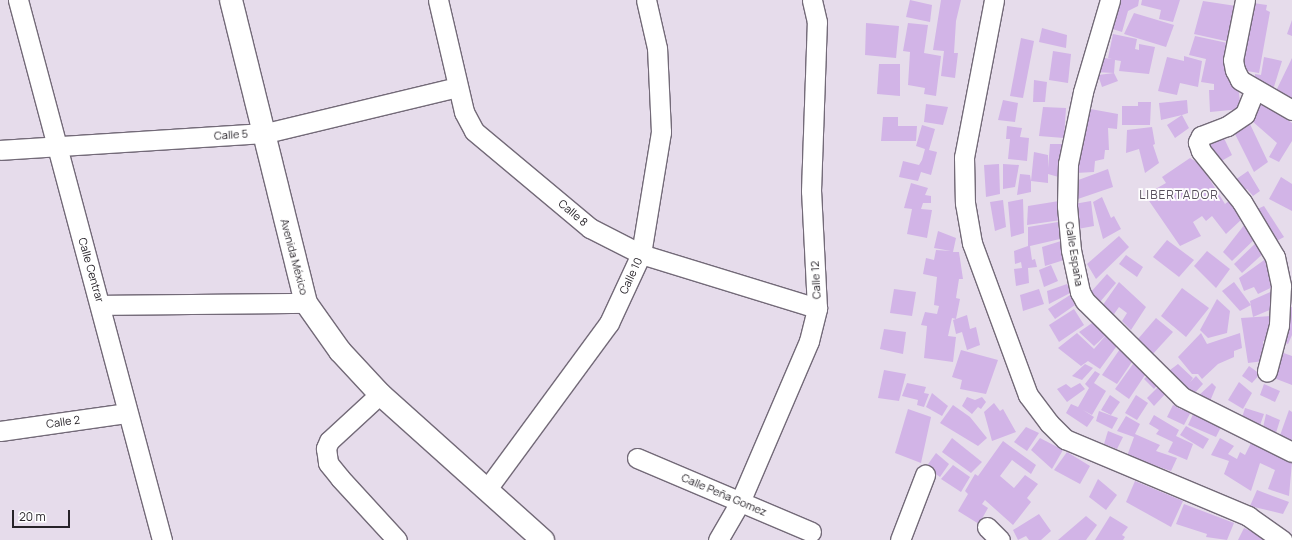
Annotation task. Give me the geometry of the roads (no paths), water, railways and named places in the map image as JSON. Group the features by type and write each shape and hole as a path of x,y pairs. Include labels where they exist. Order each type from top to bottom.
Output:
{"street":[{"name":"Calle Centrar","path":"18,0 56,148 101,305 126,413 162,540"},
{"name":"Avenida México","path":"231,0 266,133 283,218 306,303 340,351 380,394 543,540"},
{"name":"Calle 8","path":"438,0 457,87 464,112 474,131 590,228 641,254 817,308"},
{"name":"Calle 10","path":"486,489 609,323 641,254 661,132 657,48 646,0"},
{"name":"Calle 12","path":"718,540 740,502 809,341 817,308 811,191 817,22 812,0"},
{"path":"994,0 964,157 965,203 972,243 1028,395 1049,423 1065,439 1248,516 1282,540"},
{"name":"Calle España","path":"1110,0 1083,92 1068,164 1067,206 1071,250 1080,292 1085,301 1182,397 1292,452"},
{"path":"1245,0 1233,60 1240,80 1292,110"},
{"name":"Calle 5","path":"0,150 56,148 266,133 457,87"},
{"path":"1255,89 1245,114 1228,126 1201,136 1198,142 1201,151 1246,208 1275,257 1281,286 1279,325 1267,372"},
{"path":"101,305 306,303"},
{"path":"380,394 328,441 326,448 328,463 397,540"},
{"name":"Calle 2","path":"0,431 126,413"},
{"name":"Calle Peña Gomez","path":"638,458 811,532"},
{"path":"900,540 925,475"},
{"path":"987,527 1000,540"}],"district":[{"name":"LIBERTADOR","path":"1179,195"}]}
